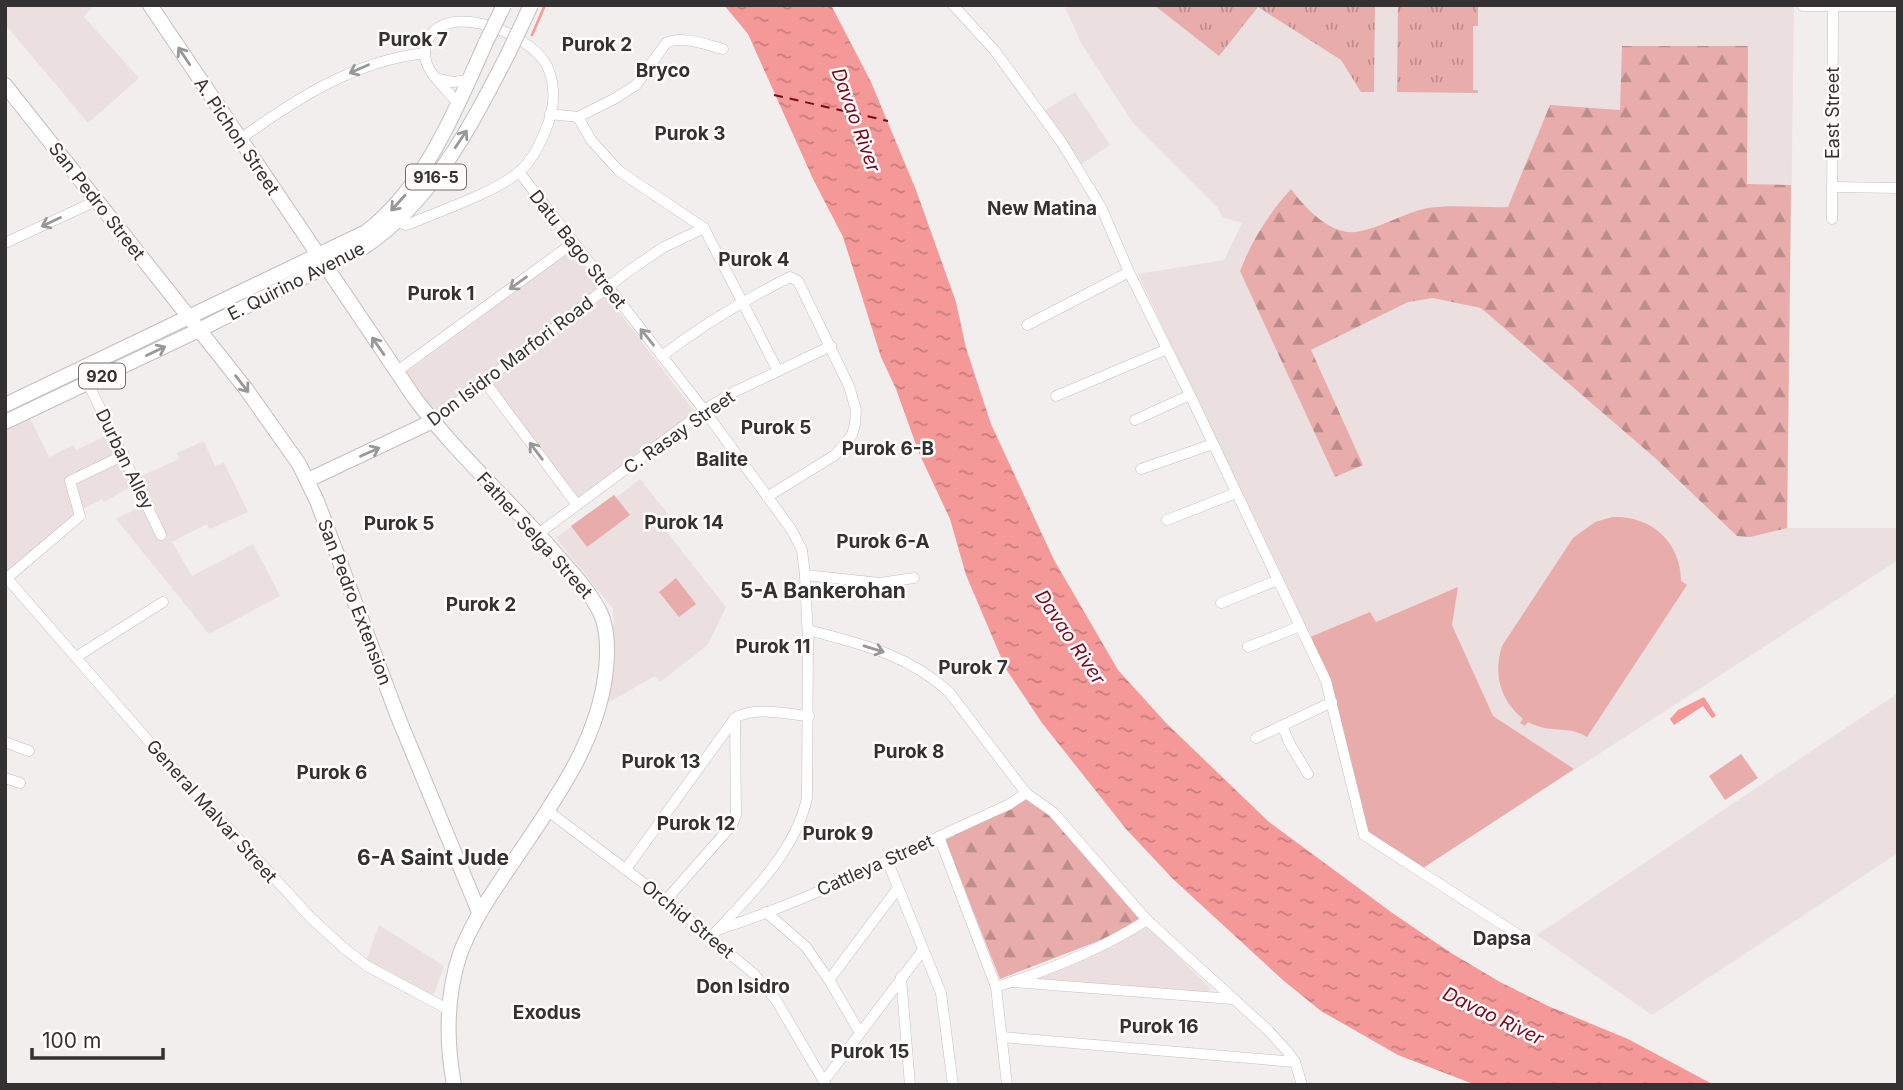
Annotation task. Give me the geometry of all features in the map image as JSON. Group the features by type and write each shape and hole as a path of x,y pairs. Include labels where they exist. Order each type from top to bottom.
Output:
{"main road":[{"name":"A. Pichon Street","path":"150,5 396,372"},
{"name":"E. Quirino Avenue","path":"5,422 199,330 321,261 366,232 390,211 420,174 458,103 504,5"},
{"name":"E. Quirino Avenue","path":"5,405 188,317 321,261 364,247 398,222 431,183 468,129 531,5"},
{"name":"San Pedro Street","path":"5,85 188,317"},
{"name":"San Pedro Extension","path":"188,317 246,389 307,480 398,717 480,912"},
{"name":"Father Selga Street","path":"396,372 433,421 574,575 597,606 604,622 607,644 606,676 596,719 578,760 548,811 480,912 455,972 449,1010 454,1085"},
{"name":"Don Isidro Marfori Road","path":"307,480 433,421"}],"street":[{"path":"953,5 995,51 1062,143 1101,207 1129,272 1326,681 1364,835 1523,938"},
{"path":"1803,6 1898,6"},
{"name":"East Street","path":"1832,219 1833,6"},
{"name":"Datu Bago Street","path":"425,53 433,29 446,18 471,17 499,27 531,47 546,64 553,87 551,114 536,150 519,172 704,410 798,539 804,560 808,630 807,798 804,813 777,861 712,937"},
{"path":"551,114 578,117 636,85 666,43 672,40 723,49"},
{"path":"240,139 310,92 359,69 396,57 425,53 427,65 458,103"},
{"path":"437,78 449,82 469,80"},
{"path":"578,117 591,140 620,171 704,228 778,371"},
{"path":"398,222 406,225 419,220 504,182 519,172"},
{"path":"1832,187 1898,188"},
{"path":"5,243 96,201"},
{"name":"Don Isidro Marfori Road","path":"433,421 664,247 704,228"},
{"path":"396,372 573,243"},
{"path":"1027,325 1129,272"},
{"path":"662,356 697,329 742,301 790,277 795,278 831,346 856,410 852,435 844,447 824,463 767,497"},
{"name":"C. Rasay Street","path":"538,534 704,410 726,396 831,346"},
{"path":"1056,396 1167,349"},
{"path":"485,382 578,505"},
{"name":"Durban Alley","path":"88,383 161,535"},
{"path":"1135,420 1190,395"},
{"path":"1141,469 1213,444"},
{"path":"6,577 80,516 70,481 123,453"},
{"path":"1167,520 1236,493"},
{"path":"805,575 880,583 914,578"},
{"name":"General Malvar Street","path":"6,577 286,892 328,934 367,966 449,1010"},
{"path":"1221,603 1278,580"},
{"path":"76,657 163,602"},
{"path":"1248,647 1300,626"},
{"path":"808,630 891,654 926,673 949,692 1026,793 1053,812 1147,920 1268,1030 1295,1062 1304,1084"},
{"path":"1256,738 1332,702"},
{"path":"626,869 734,718 743,713 808,716"},
{"path":"666,900 732,825 736,815 734,718"},
{"path":"1282,726 1308,774"},
{"path":"5,742 29,751"},
{"path":"5,778 20,783"},
{"name":"Cattleya Street","path":"720,929 766,912 939,837 1008,805 1026,793"},
{"name":"Orchid Street","path":"548,811 666,900 754,974 770,991 825,1083"},
{"path":"939,837 996,987 1007,1085"},
{"path":"887,860 944,1004 953,1085"},
{"path":"829,980 898,888"},
{"path":"766,912 806,947 859,1031"},
{"path":"996,987 1125,934 1147,920"},
{"path":"825,1083 859,1031 923,950"},
{"path":"901,977 910,1085"},
{"path":"1013,982 1232,999"},
{"path":"1002,1037 1295,1062"}],"shaded area":[{"path":"7,5 94,5 84,17 139,78 88,123 5,24"},
{"path":"1064,5 1794,5 1787,528 1898,528 1898,560 1423,868 1308,638 1138,274 1224,260 1242,223 1222,217 1217,207 1133,123 1081,43"},
{"path":"1075,92 1110,145 1080,165 1044,111"},
{"path":"572,250 601,288 435,414 404,374"},
{"path":"606,295 696,413 577,500 490,383"},
{"path":"30,418 49,457 73,445 76,450 109,434 132,480 179,459 177,453 204,441 215,466 224,463 248,512 210,529 207,524 172,542 192,576 253,544 280,596 209,634 116,519 142,506 132,486 104,502 102,499 81,510 16,576 9,569 5,572 5,429"},
{"path":"640,479 668,514 659,522 726,607 708,644 695,655 660,682 655,676 609,702 607,700 615,662 613,609 556,538"},
{"path":"1898,693 1898,853 1652,1015 1537,935"},
{"path":"1145,923 1211,989 1202,995 1040,980 1034,973"},
{"path":"379,925 444,966 433,997 366,961"}],"green space":[{"path":"1154,5 1375,5 1374,92 1361,92 1341,60 1258,7 1219,56"},
{"path":"1398,5 1478,5 1478,26 1473,26 1473,90 1478,90 1478,93 1397,92"},
{"path":"1622,46 1748,46 1747,184 1791,185 1787,528 1750,537 1737,536 1654,457 1481,308 1433,298 1408,302 1311,350 1363,465 1335,477 1240,271 1268,217 1291,189 1319,219 1346,232 1365,230 1428,208 1508,207 1550,105 1620,110"},
{"path":"614,495 630,515 587,547 571,526"},
{"path":"1612,517 1639,521 1661,534 1676,554 1681,581 1687,585 1587,737 1573,731 1544,728 1528,722 1525,726 1520,723 1523,719 1509,704 1500,686 1498,667 1502,646 1573,538 1595,522"},
{"path":"676,578 696,604 679,617 659,592"},
{"path":"1458,587 1452,625 1493,716 1574,769 1423,868 1367,834 1308,638 1370,612 1376,622"},
{"path":"1741,754 1758,778 1725,800 1709,776"},
{"path":"1027,799 1048,813 1141,918 1122,932 1000,979 945,840"}],"water":[{"name":"Davao River","path":"724,5 831,5 871,82 916,190 956,302 966,348 991,424 1054,560 1118,670 1166,723 1269,822 1451,953 1500,982 1548,1006 1628,1039 1714,1085 1476,1085 1398,1055 1321,1011 1284,981 1173,879 1126,829 1042,723 1006,669 966,575 950,519 919,453 896,389 881,357 843,237 813,179 748,34"},
{"path":"1704,697 1716,716 1712,718 1703,706 1674,725 1670,719 1678,710"}],"waterway":[{"path":"532,35 545,5"}],"ferry route":[{"path":"774,95 888,121"}],"district":[{"name":"Purok 7","path":"413,39"},
{"name":"Purok 2","path":"597,44"},
{"name":"Bryco","path":"663,70"},
{"name":"Purok 3","path":"690,133"},
{"name":"New Matina","path":"1042,208"},
{"name":"Purok 4","path":"754,259"},
{"name":"Purok 1","path":"441,293"},
{"name":"Purok 5","path":"776,427"},
{"name":"Purok 6-B","path":"888,448"},
{"name":"Balite","path":"722,459"},
{"name":"Purok 14","path":"684,522"},
{"name":"Purok 5","path":"399,523"},
{"name":"Purok 6-A","path":"883,541"},
{"name":"5-A Bankerohan","path":"823,590"},
{"name":"Purok 2","path":"481,604"},
{"name":"Purok 11","path":"773,646"},
{"name":"Purok 7","path":"973,667"},
{"name":"Purok 8","path":"909,751"},
{"name":"Purok 13","path":"661,761"},
{"name":"Purok 6","path":"332,772"},
{"name":"Purok 12","path":"696,823"},
{"name":"Purok 9","path":"838,833"},
{"name":"6-A Saint Jude","path":"433,857"},
{"name":"Dapsa","path":"1502,938"},
{"name":"Don Isidro","path":"743,986"},
{"name":"Exodus","path":"547,1012"},
{"name":"Purok 16","path":"1159,1026"},
{"name":"Purok 15","path":"870,1051"}]}
